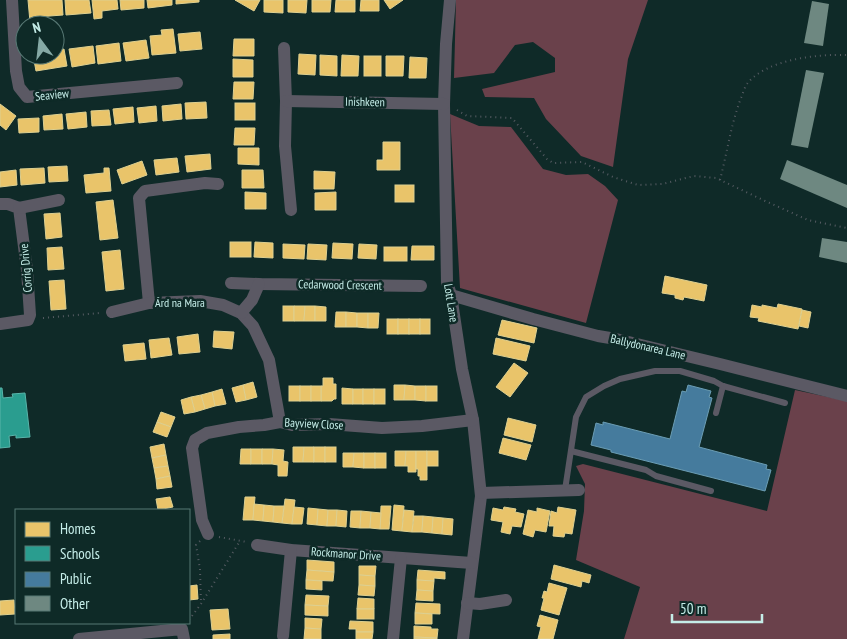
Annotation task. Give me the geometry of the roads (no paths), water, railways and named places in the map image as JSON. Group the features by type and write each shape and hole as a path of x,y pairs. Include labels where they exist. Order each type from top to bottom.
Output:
{"street":[{"name":"Seaview","path":"12,0 18,87 27,97 177,83"},
{"name":"Lott Lane","path":"450,0 444,104 447,282 473,420 481,493 463,639"},
{"path":"284,48 285,146 291,210"},
{"name":"Inishkeen","path":"286,101 444,104"},
{"name":"Árd na Mara","path":"149,303 138,198 145,191 205,183 218,184"},
{"path":"0,204 8,204 19,208 59,200"},
{"name":"Corrig Drive","path":"0,324 28,320 30,315 27,270 19,208"},
{"name":"Cedarwood Crescent","path":"232,283 422,286"},
{"path":"259,284 252,300 241,313 253,326 269,360 280,422"},
{"name":"Ballydonarea Lane","path":"450,295 598,336 643,345 847,396"},
{"name":"Árd na Mara","path":"112,312 149,303 200,301 223,305 241,313"},
{"name":"Bayview Close","path":"208,534 202,520 192,448 195,440 207,433 280,422 292,425 329,424 382,428 422,426 473,420"},
{"path":"481,493 579,490"},
{"name":"Rockmanor Drive","path":"257,544 291,550 472,562"},
{"path":"283,636 291,550"},
{"path":"393,639 401,558"},
{"path":"467,603 480,604 506,600"},
{"path":"79,639 182,629 184,639"}],"lane":[{"path":"565,490 576,417 586,397 620,379 654,372 680,371 714,381 723,386 785,403"},
{"path":"716,414 723,386"},
{"path":"570,451 646,470 656,476 711,491"}]}
